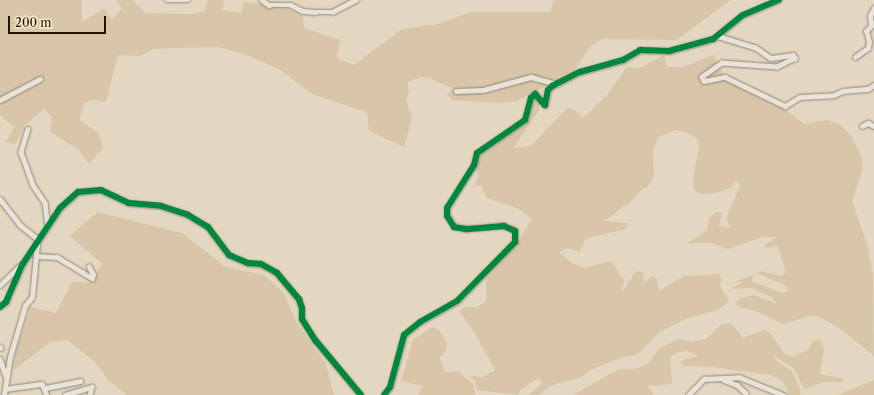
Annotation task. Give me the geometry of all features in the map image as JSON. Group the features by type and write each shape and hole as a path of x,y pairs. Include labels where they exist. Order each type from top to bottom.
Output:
{"street":[{"path":"167,0 188,0"},
{"path":"262,0 269,4 291,5 303,11 316,12 332,12 356,0"},
{"path":"384,395 390,387 404,334 420,322 457,301 515,242 515,232 504,226 466,229 454,227 448,216 447,208 474,165 477,153 525,120 531,98 535,94 544,104 548,90 557,84 580,72 631,57 640,50 669,52 718,36 743,15 778,0"},
{"path":"855,58 868,48 869,42 866,31 873,24 870,16 874,8"},
{"path":"718,36 755,47 771,58 793,55 796,58 777,66 722,63 702,77 704,81 725,77 785,106 800,97 834,95 843,91 868,89 874,85"},
{"path":"456,91 483,90 531,77 557,84"},
{"path":"0,100 40,79"},
{"path":"862,126 868,123 874,126"},
{"path":"28,128 21,152 34,185 45,203 48,228"},
{"path":"0,307 6,302 25,261 69,198 86,189 101,190 129,203 161,206 199,220 208,227 229,255 270,267 286,280 302,308 306,326 361,395"},
{"path":"0,199 20,225 38,242"},
{"path":"4,395 6,376 25,306 32,297 38,242"},
{"path":"36,256 57,257 92,278 93,275 89,267"},
{"path":"0,286 25,261"},
{"path":"0,359 6,376"},
{"path":"688,395 704,379 720,380 747,378 784,395"},
{"path":"720,380 737,385 746,393"},
{"path":"46,388 80,381"},
{"path":"5,389 42,384 46,388 47,395"},
{"path":"65,395 92,387 90,395"}],"shaded area":[{"path":"0,0 82,0 82,22 104,8 112,20 122,8 116,0 132,0 145,13 192,14 205,11 208,0 225,0 222,10 241,13 244,2 279,5 303,16 304,28 340,40 337,58 354,65 402,29 438,24 471,12 550,12 554,0 731,0 676,40 602,39 590,47 574,71 517,101 500,103 453,100 447,95 452,88 429,78 421,77 408,82 409,92 406,100 412,117 404,147 369,131 367,112 312,94 282,71 250,56 219,47 153,49 140,56 118,55 106,102 93,100 84,103 80,120 98,133 103,147 89,164 78,149 50,132 52,117 44,109 25,125 15,144 6,142 14,127 0,115"},
{"path":"664,55 667,67 683,67 714,55 726,80 790,113 804,124 828,120 840,124 852,137 862,159 862,172 852,201 867,244 873,275 874,356 838,327 817,316 809,316 783,324 756,311 739,307 736,303 741,298 755,295 777,304 771,297 752,288 730,289 744,282 733,282 753,275 752,281 782,293 789,291 783,284 756,273 761,271 782,276 786,272 779,250 776,246 766,248 765,245 777,237 762,237 728,249 712,243 687,243 707,231 709,218 716,212 722,213 719,226 731,228 726,218 740,186 736,180 732,187 717,193 702,194 694,191 693,178 699,148 697,138 685,132 675,130 658,137 653,151 654,175 649,186 641,190 629,203 604,221 628,223 626,229 585,239 580,252 567,248 559,252 572,263 585,268 611,261 624,280 622,292 636,271 643,272 644,283 652,276 657,279 659,291 684,276 719,274 722,280 720,285 729,302 718,310 686,319 660,332 636,355 620,358 590,370 580,378 552,385 539,395 528,395 542,384 538,378 520,390 518,395 477,390 475,381 469,376 483,377 495,370 471,327 459,312 465,307 477,307 486,301 486,280 519,240 532,219 521,210 487,198 481,185 474,186 478,176 475,167 478,154 526,123 535,97 540,103 539,110 514,148 531,146 567,108 575,110 583,118 606,96 627,67 640,68"},
{"path":"98,212 182,233 226,267 264,275 284,293 296,322 326,364 334,395 127,395 108,380 95,362 67,340 50,342 13,371 16,351 31,307 56,313 72,282 89,282 103,264 69,236"},
{"path":"731,323 743,338 765,330 770,333 784,353 793,357 808,350 813,341 820,340 824,350 820,374 842,378 844,382 824,382 804,389 794,369 773,354 777,361 792,371 801,392 800,395 788,395 787,388 780,379 771,375 713,367 682,366 681,361 698,356 688,351 679,352 670,357 672,384 648,386 654,395 573,395 617,370 639,368 650,362 659,348 680,339 692,342 706,339 722,324"},
{"path":"432,327 440,331 447,343 446,352 440,357 446,372 458,371 473,384 475,395 418,395 423,386 401,381 413,340"},
{"path":"874,380 874,395 838,395 849,390"}],"cycle path":[{"path":"384,395 390,387 404,335 420,322 457,301 515,242 515,231 504,226 466,229 454,227 447,216 447,208 474,165 477,153 525,120 531,98 535,94 545,105 548,90 552,86 580,72 623,60 640,50 669,51 713,39 743,15 779,0"},
{"path":"0,307 6,302 22,265 60,208 78,192 101,190 129,203 161,206 188,215 208,227 229,255 248,263 261,264 277,273 299,299 302,308 302,319 316,341 361,395"}]}
